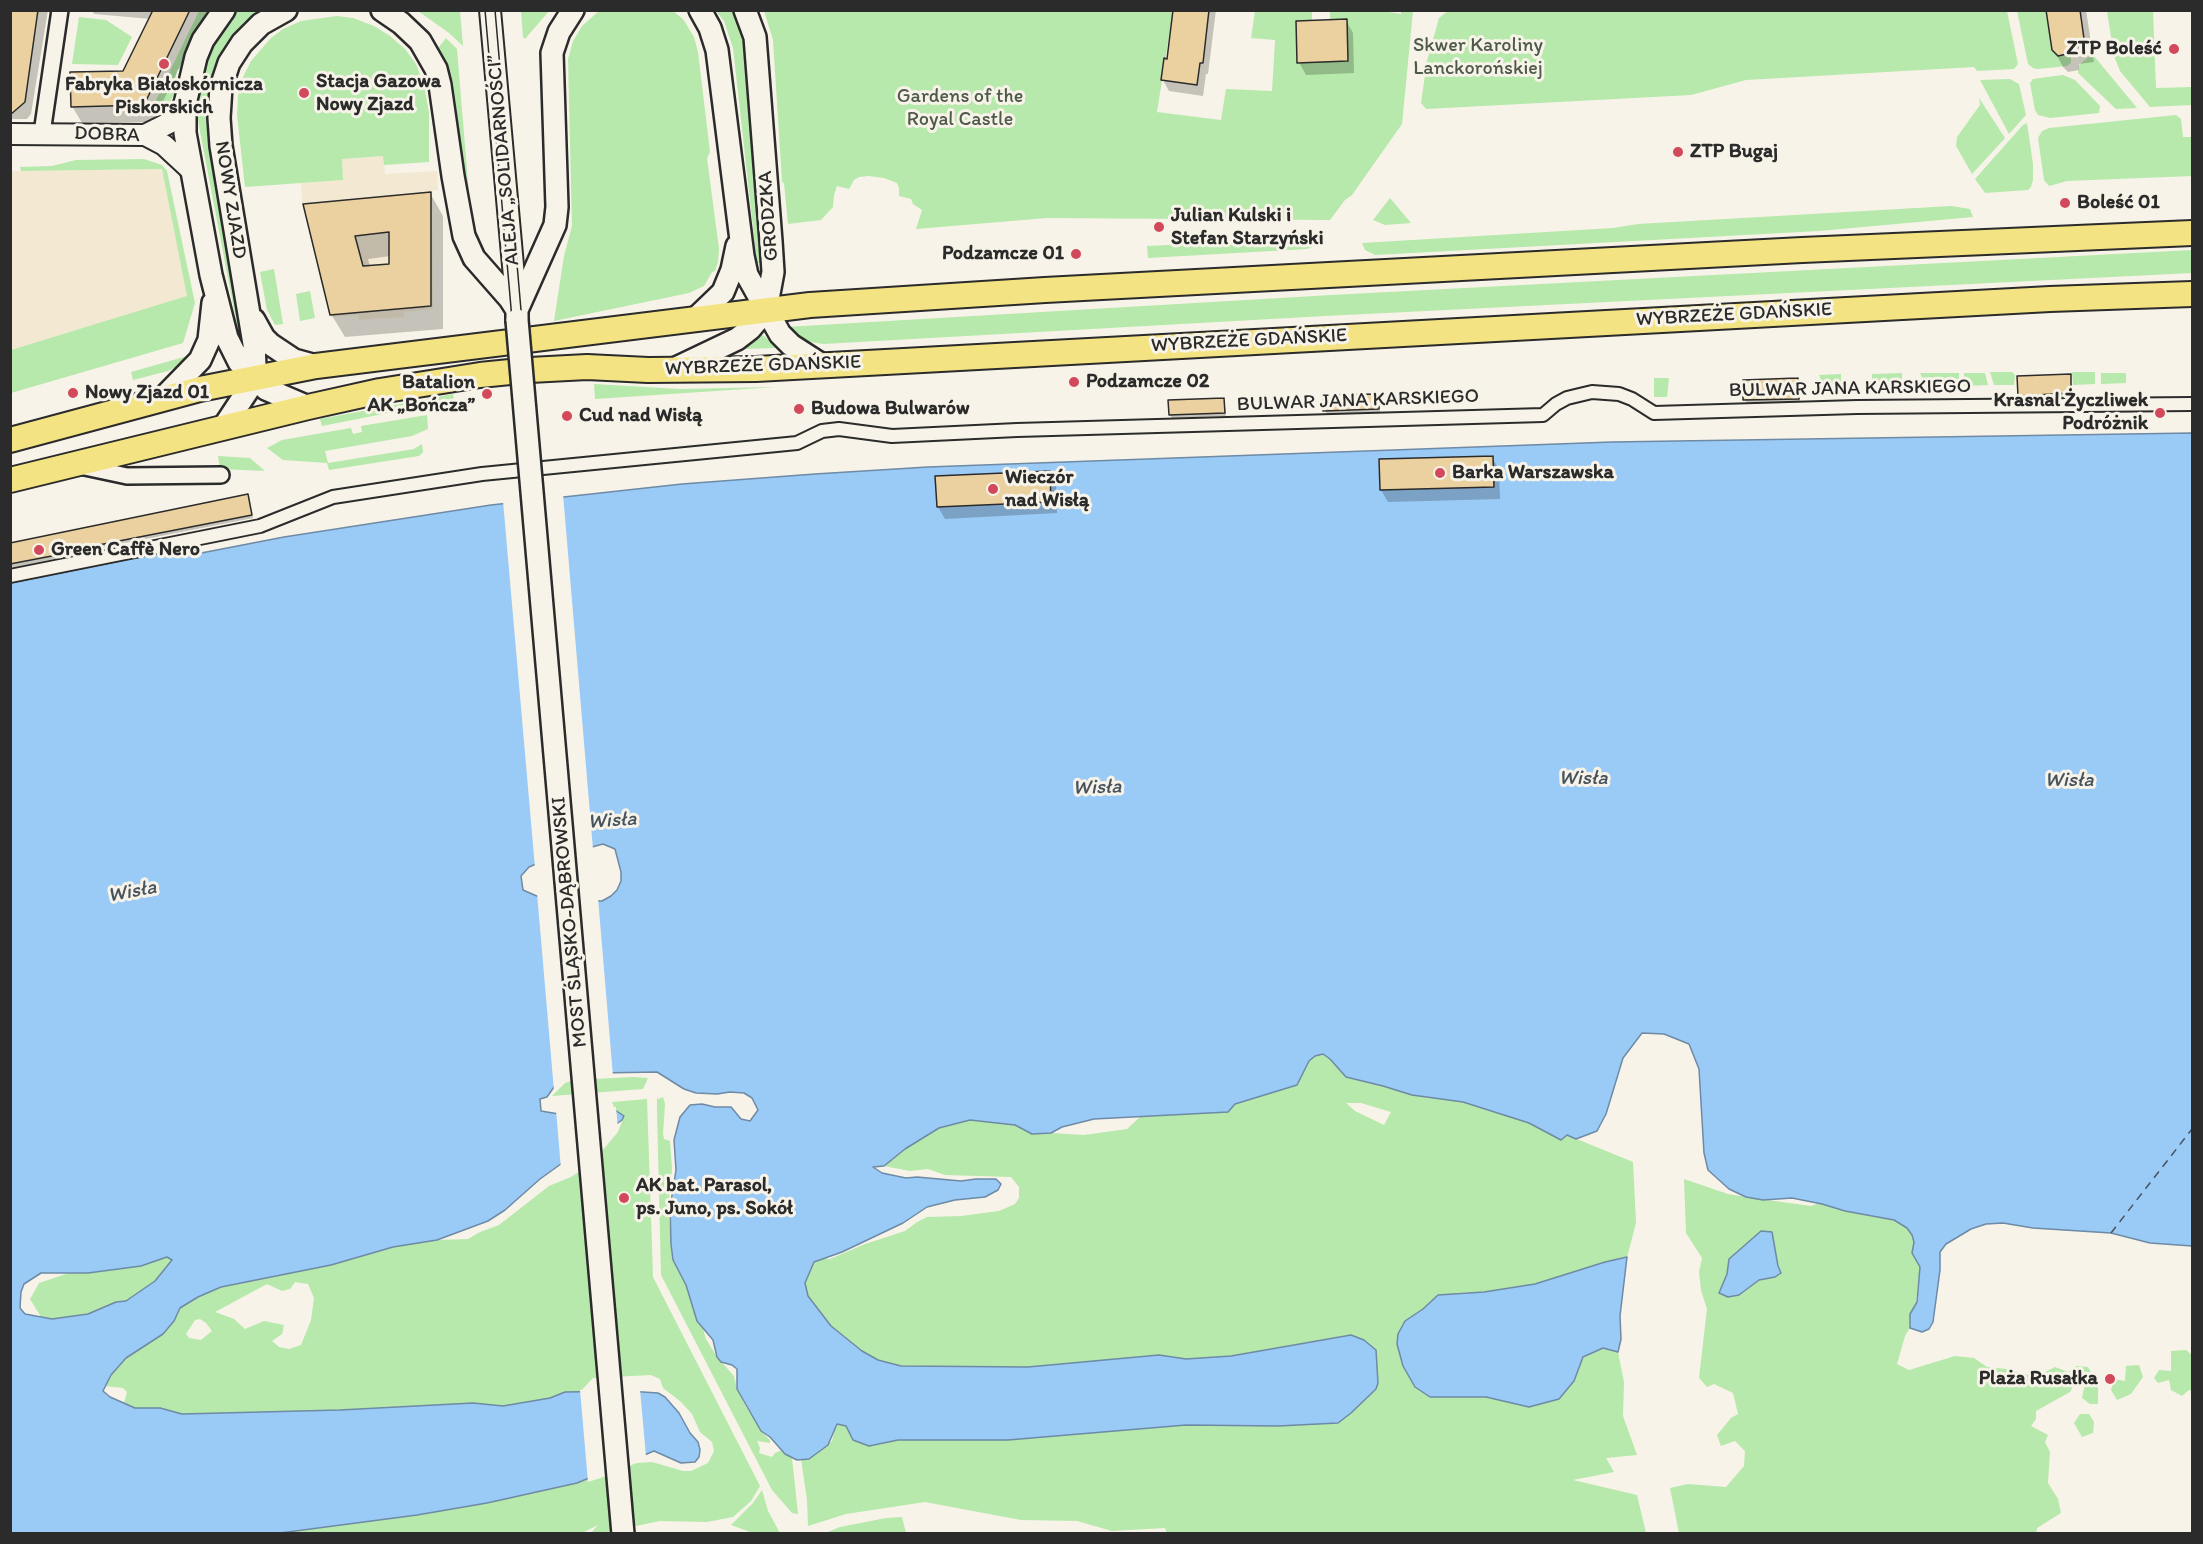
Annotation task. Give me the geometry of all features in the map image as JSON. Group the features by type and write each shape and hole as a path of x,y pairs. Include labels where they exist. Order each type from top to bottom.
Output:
{"main road":[{"name":"NOWY ZJAZD","path":"224,10 203,40 196,57 185,104 185,133 212,275 230,345 239,362 266,389 308,407"},
{"name":"NOWY ZJAZD","path":"223,428 254,377 255,344 221,146 219,118 221,87 229,63 242,43 261,24 286,10"},
{"path":"382,10 401,23 420,41 436,69 464,236 474,258 510,299 517,315"},
{"path":"517,315 555,225 557,207 552,53 559,32 573,10"},
{"path":"700,10 710,28 717,50 739,231 747,275 780,334 791,345 822,365"},
{"name":"GRODZKA","path":"745,10 755,37 771,242 773,272 766,310"},
{"path":"696,318 715,301 727,284 735,257 739,231"},
{"path":"10,440 162,399 254,377 316,366 834,303 1928,244 2193,233"},
{"name":"NOWY ZJAZD","path":"162,399 200,360 209,340 213,312 212,275"},
{"name":"WYBRZEŻE GDAŃSKIE","path":"10,480 308,407 422,384 530,370 587,367 672,370 756,369 1991,302 2193,294"},
{"name":"NOWY ZJAZD","path":"248,309 268,342 294,360 316,366"},
{"path":"672,370 737,339 766,310"},
{"name":"MOST ŚLĄSKO-DĄBROWSKI","path":"517,315 623,1533"}],"street":[{"path":"42,133 60,10"},
{"name":"ALEJA „SOLIDARNOŚCI”","path":"490,10 517,315"},
{"path":"145,135 169,123 185,104"},
{"name":"DOBRA","path":"10,134 145,135 164,145 191,170"},
{"name":"BULWAR JANA KARSKIEGO","path":"10,576 260,526 333,497 482,474 797,443 822,431 839,429 892,436 1543,415 1567,398 1592,392 1618,394 1632,399 1654,413 1880,407 2193,404"},
{"path":"74,465 127,476 221,475"}],"shaded area":[{"path":"384,156 385,174 437,171 438,190 432,191 433,309 404,312 404,317 359,320 358,315 330,317 302,202 301,183 343,180 342,159"},
{"path":"162,169 188,297 11,350 11,171"}],"green space":[{"name":"Gardens of the Royal Castle","path":"1376,10 1401,14 1401,11 1413,11 1402,124 1352,195 1345,200 1330,220 1047,218 916,229 922,210 913,204 911,199 899,196 897,183 869,176 854,180 849,189 837,186 833,207 821,220 788,224 784,183 782,182 773,40 764,11 1173,11 1157,112 1221,120 1226,89 1272,91 1275,40 1251,38 1255,11 1312,11 1312,20 1296,21 1297,62 1347,19 1330,19 1330,11"},
{"path":"199,11 210,11 190,40 180,69 177,70 174,93 170,103 163,112 155,116 153,106"},
{"path":"237,11 259,11 244,22 221,55 212,76 208,114 245,330 238,331 197,109 199,84 205,61 213,43"},
{"path":"418,11 460,11 463,46 449,33"},
{"path":"521,11 549,11 525,39 523,37"},
{"path":"599,11 673,11 683,19 694,37 698,52 710,152 707,158 719,249 718,262 715,271 712,272 704,286 689,293 554,321 564,256 572,226 568,59 573,41 582,26"},
{"path":"716,11 735,11 746,42 760,263 757,263 733,48 724,21"},
{"name":"Skwer Karoliny Lanckorońskiej","path":"1448,11 2007,11 2018,64 2014,69 1977,71 1974,67 1746,80 1691,95 1426,109 1421,103 1427,61 1439,18"},
{"path":"2017,11 2046,11 2052,50 2058,56 2071,53 2071,63 2067,66 2038,69 2028,64"},
{"path":"2107,11 2153,11 2156,88 2192,87 2192,105 2150,107 2120,71 2114,56"},
{"path":"337,16 353,18 374,26 405,49 416,64 424,85 429,113 429,162 384,165 383,156 342,159 343,180 245,187 237,115 238,96 243,77 251,61 271,38 283,29 301,21"},
{"path":"79,17 106,20 132,37 118,65 72,64"},
{"path":"446,38 457,49 469,194 467,195 453,83 438,48"},
{"path":"2094,56 2137,108 2116,109 2078,73 2079,65 2088,57"},
{"path":"2063,75 2075,80 2100,106 2099,113 2050,118 2038,115 2030,83 2033,79"},
{"path":"2010,79 2019,84 2026,115 2009,134 1980,80"},
{"path":"1979,98 2005,138 1972,174 1956,146 1957,137 1980,105"},
{"path":"2176,115 2181,119 2183,137 2192,137 2192,176 2067,181 2049,186 2044,180 2038,138 2042,131 2049,128"},
{"path":"2027,123 2033,164 2031,187 2028,190 1985,193 1975,179"},
{"path":"144,159 162,165 167,171 195,303 183,343 11,393 11,350 187,296 162,169 21,171 20,167 52,166 76,160"},
{"path":"1390,198 1411,223 1385,225 1373,220"},
{"path":"1951,206 1970,209 1973,217 1819,231 1375,255 1365,250 1362,243 1613,228 1638,224"},
{"path":"1236,242 1325,243 1307,249 1148,258 1147,246"},
{"path":"2192,250 2192,273 1325,316 823,344 796,336 786,327 1331,295"},
{"path":"274,269 283,324 275,325 267,310 260,272"},
{"path":"310,291 315,318 300,321 296,294"},
{"path":"759,332 776,348 745,349 744,345"},
{"path":"191,355 184,363 168,371 133,380 131,372"},
{"path":"1990,372 2012,372 2015,375 2014,385 1994,385"},
{"path":"2072,372 2095,372 2095,384 2073,385"},
{"path":"1902,373 1902,386 1872,386 1872,374"},
{"path":"1920,373 1959,373 1959,386 1926,386"},
{"path":"1964,373 1985,373 1988,385 1964,386"},
{"path":"2101,373 2126,373 2126,383 2101,384"},
{"path":"1841,374 1841,387 1824,387 1819,375"},
{"path":"1654,378 1669,378 1667,397 1654,397"},
{"path":"594,384 680,389 776,387 595,399"},
{"path":"453,394 454,400 322,426 320,419"},
{"path":"427,415 428,429 412,436 325,451 328,463 414,449 422,444 423,452 419,456 329,470 327,463 283,460 267,448 282,440 351,428 353,434 362,432 361,426"},
{"path":"218,456 250,458 265,471 220,469"},
{"path":"1307,1041 1567,1135 1633,1162 1636,1223 1625,1265 1535,1284 1484,1292 1457,1293 1432,1300 1423,1309 1574,1381 1583,1358 1603,1348 1618,1352 1624,1382 1623,1416 1637,1455 1606,1458 1614,1472 1573,1480 1637,1495 1646,1533 1167,1534 1165,1528 1112,1531 1077,1521 1021,1520 925,1502 846,1514 808,1526 801,1459 809,1459 832,1441 837,1424 846,1426 853,1440 869,1446 898,1440 1008,1440 1186,1425 1278,1426 1337,1337 1231,1356 1186,1359 1159,1355 1028,1367 901,1366 878,1360 862,1351 831,1326 808,1296 805,1282 814,1262 821,1258 830,1259 865,1244 905,1231 927,1217 961,1216 999,1211 1015,1204 1019,1198 1019,1187 1011,1177 945,1175 928,1169 910,1171 884,1166 905,1149 939,1128 970,1120 1015,1125 1032,1134 1084,1135 1127,1129 1141,1116 1202,1112","holes":["1346,1103 1361,1103 1391,1112 1384,1125 1355,1111"]},
{"path":"648,1078 643,1089 552,1096 565,1083 574,1080"},
{"path":"663,1097 665,1104 663,1134 664,1139 670,1141 672,1168 668,1210 673,1260 686,1285 697,1321 706,1339 717,1357 734,1376 737,1389 746,1407 761,1431 770,1440 770,1443 757,1441 760,1448 759,1453 772,1457 782,1450 792,1458 798,1514 792,1513 772,1490 661,1275 657,1098"},
{"path":"647,1099 653,1277 760,1486 751,1501 733,1517 707,1522 660,1521 602,1533 591,1533 598,1525 580,1534 280,1533 487,1503 577,1483 637,1463 652,1462 691,1471 708,1463 714,1451 712,1442 700,1432 692,1414 663,1388 660,1379 651,1375 593,1378 579,1393 565,1392 550,1398 503,1406 473,1403 340,1410 182,1414 160,1408 135,1408 124,1403 127,1392 123,1388 105,1386 111,1375 126,1358 174,1321 180,1308 221,1287 331,1265 393,1247 437,1240 468,1239 499,1225 549,1186 580,1171 602,1151 618,1132 624,1116 615,1110 612,1102","holes":["295,1282 308,1284 314,1298 311,1320 301,1345 289,1349 279,1347 272,1341 282,1334 284,1325 264,1321 245,1329 234,1319 215,1312 267,1284 282,1291 290,1289","200,1319 212,1331 201,1340 189,1338 186,1334 195,1320"]},
{"path":"1684,1179 1728,1194 1811,1206 1820,1203 1898,1215 1909,1220 1920,1267 1916,1302 1910,1314 1910,1328 1905,1336 1897,1364 1909,1370 1955,1356 1974,1358 1987,1367 2029,1375 2043,1373 2055,1367 2068,1372 2076,1366 2088,1367 2098,1385 2098,1404 2090,1404 2082,1398 2085,1383 2075,1382 2070,1392 2036,1411 2036,1419 2031,1426 2048,1435 2045,1442 2050,1452 2048,1483 2058,1499 2061,1513 2037,1528 2036,1533 1679,1533 1670,1488 1688,1484 1726,1487 1744,1466 1745,1451 1735,1441 1721,1446 1717,1435 1731,1418 1738,1414 1733,1393 1714,1384 1707,1387 1699,1378 1707,1309 1701,1290 1699,1272 1702,1258 1686,1233"},
{"path":"167,1257 172,1260 155,1281 126,1301 116,1302 88,1314 52,1319 41,1317 30,1299 39,1283 69,1273 88,1273 141,1266"},
{"path":"2186,1350 2192,1355 2192,1391 2189,1390 2182,1396 2171,1390 2169,1380 2158,1383 2154,1378 2159,1370 2171,1371 2171,1351"},
{"path":"2139,1365 2143,1377 2131,1394 2117,1400 2111,1390 2114,1379 2125,1381 2126,1366"},
{"path":"2080,1414 2089,1414 2094,1422 2093,1433 2082,1437 2074,1423"},
{"path":"762,1490 768,1511 780,1533 753,1533 731,1525 753,1503"},
{"path":"902,1517 906,1533 825,1533 840,1527"}],"water":[{"name":"Wisła","path":"2192,433 2192,1246 2150,1243 2111,1233 2033,1228 2003,1223 1986,1224 1971,1229 1946,1244 1940,1252 1933,1322 1929,1329 1922,1332 1910,1328 1910,1314 1917,1302 1920,1267 1912,1253 1914,1242 1907,1228 1894,1220 1792,1198 1763,1200 1746,1197 1729,1189 1708,1170 1704,1153 1699,1069 1689,1044 1664,1034 1642,1033 1623,1058 1606,1114 1597,1131 1576,1139 1567,1135 1561,1140 1529,1123 1463,1102 1412,1095 1346,1077 1323,1054 1309,1061 1297,1085 1235,1104 1228,1112 1094,1119 1062,1127 1051,1133 1032,1134 1015,1125 970,1120 939,1128 905,1149 884,1166 873,1167 882,1173 906,1178 961,1181 996,1179 1001,1184 998,1190 985,1197 955,1200 927,1207 903,1223 842,1252 814,1262 805,1283 808,1296 831,1326 862,1351 878,1360 901,1366 1028,1367 1159,1355 1186,1359 1231,1356 1351,1335 1364,1340 1376,1350 1378,1383 1376,1389 1351,1413 1338,1423 1278,1426 1186,1425 1008,1440 898,1440 869,1446 853,1440 846,1426 837,1424 828,1445 809,1459 797,1460 785,1454 770,1437 761,1431 737,1389 737,1369 721,1362 717,1357 713,1340 697,1321 686,1285 673,1260 671,1244 670,1208 676,1170 674,1140 680,1117 690,1105 702,1104 731,1107 741,1119 750,1121 758,1110 752,1098 744,1093 696,1093 684,1089 657,1072 569,1076 556,1084 547,1097 540,1099 541,1111 559,1114 615,1110 624,1116 622,1120 540,1179 505,1210 488,1221 437,1240 393,1247 331,1265 221,1287 198,1297 180,1308 174,1321 163,1334 126,1358 111,1375 103,1391 110,1397 135,1408 160,1408 182,1414 340,1410 473,1403 503,1406 550,1398 565,1392 658,1393 665,1397 679,1413 698,1442 699,1457 695,1462 681,1463 654,1451 577,1483 487,1503 417,1515 280,1533 11,1534 11,583 194,546 196,554 284,537 491,505 682,484 928,467 1612,442","holes":["603,844 615,849 621,872 621,881 611,896 602,901 558,900 539,897 523,890 521,876 529,867 548,859","167,1257 172,1260 155,1281 126,1301 116,1302 88,1314 52,1319 25,1314 20,1308 24,1284 41,1273 88,1273 141,1266"]},
{"path":"1761,1231 1772,1232 1781,1273 1775,1277 1759,1280 1739,1295 1728,1297 1719,1293 1727,1274 1729,1259"},
{"path":"1627,1257 1618,1352 1603,1348 1583,1357 1574,1381 1559,1399 1529,1407 1486,1397 1430,1397 1415,1387 1403,1366 1397,1344 1398,1334 1405,1321 1438,1295 1484,1292 1535,1284"}],"pier":[{"path":"563,494 593,849 549,861 535,868 503,501"},
{"path":"537,893 558,897 598,898 613,1076 570,1079 554,1091"},
{"path":"616,1107 618,1128 561,1169 556,1110"},
{"path":"640,1389 646,1457 639,1459 625,1470 588,1482 580,1390"}],"building":[{"path":"10,10 38,10 25,102 10,115"},
{"path":"153,10 190,10 144,105 71,107 70,72 123,71"},
{"path":"1173,10 1209,10 1203,63 1200,63 1197,85 1161,80 1164,58 1167,59"},
{"path":"2046,10 2080,10 2085,46 2071,47 2071,53 2058,56 2052,50"},
{"path":"1347,19 1348,61 1297,63 1296,21"},
{"path":"431,192 431,306 330,315 303,204","holes":["389,232 389,264 363,266 355,236"]},
{"path":"2071,374 2071,393 2018,396 2017,376"},
{"path":"1798,378 1799,399 1743,400 1743,380"},
{"path":"1379,394 1379,409 1323,411 1323,395"},
{"path":"1224,398 1225,413 1169,415 1168,400"},
{"path":"1493,456 1494,487 1380,490 1379,459"},
{"name":"Wieczór nad Wisłą","path":"1050,471 1051,502 937,507 935,476"},
{"path":"248,494 252,515 10,564 10,543"}],"ferry route":[{"path":"2111,1233 2192,1129"}],"tram line":[{"path":"485,10 618,1534"},
{"path":"495,10 627,1534"}],"place":[{"name":"ZTP Boleść","path":"2174,49"},
{"name":"Fabryka Białoskórnicza Piskorskich","path":"164,64"},
{"name":"Stacja Gazowa Nowy Zjazd","path":"304,93"},
{"name":"ZTP Bugaj","path":"1678,152"},
{"name":"Boleść 01","path":"2065,203"},
{"name":"Julian Kulski i Stefan Starzyński","path":"1159,227"},
{"name":"Podzamcze 01","path":"1076,254"},
{"name":"Podzamcze 02","path":"1074,382"},
{"name":"Nowy Zjazd 01","path":"73,393"},
{"name":"Batalion AK „Bończa”","path":"487,394"},
{"name":"Budowa Bulwarów","path":"799,409"},
{"name":"Krasnal Życzliwek Podróżnik","path":"2160,413"},
{"name":"Cud nad Wisłą","path":"567,416"},
{"name":"Barka Warszawska","path":"1440,473"},
{"name":"Wieczór nad Wisłą","path":"993,489"},
{"name":"Green Caffè Nero","path":"39,550"},
{"name":"AK bat. Parasol, ps. Juno, ps. Sokół","path":"624,1198"},
{"name":"Plaża Rusałka","path":"2110,1379"}]}
